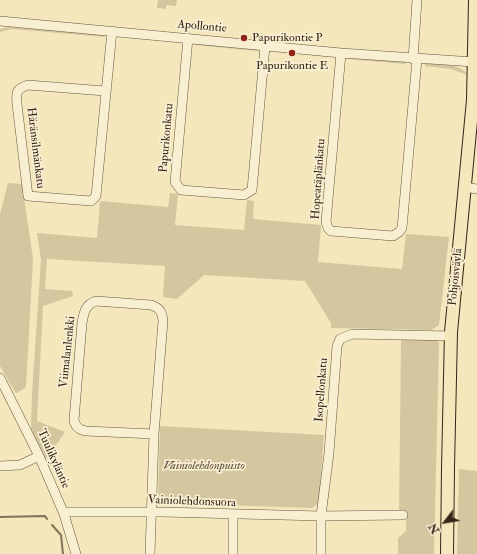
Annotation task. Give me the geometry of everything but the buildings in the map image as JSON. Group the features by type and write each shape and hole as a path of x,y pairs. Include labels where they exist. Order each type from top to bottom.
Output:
{"main road":[{"name":"Pohjoisväylä","path":"447,554 450,336 473,100 475,0"}],"street":[{"path":"415,59 417,0"},
{"name":"Apollontie","path":"0,21 341,53 474,62"},
{"name":"Häränsilmänkatu","path":"105,91 28,85 21,87 16,94 28,196 91,200 96,196 112,31"},
{"name":"Papurikonkatu","path":"188,38 176,182 180,190 244,196 252,190 265,46"},
{"name":"Hopeatäplänkatu","path":"341,53 326,222 328,228 331,230 393,236 402,228 415,59"},
{"path":"465,187 477,189"},
{"name":"Viimalanlenkki","path":"150,554 150,512 154,434 163,321 162,312 157,307 151,305 96,301 90,303 85,308 82,323 74,420 75,424 82,430 86,431 154,434"},
{"name":"Isopellonkatu","path":"321,554 321,516 329,453 337,346 340,340 345,336 352,334 450,336"},
{"name":"Tuulikyläntie","path":"0,378 2,388 39,456 63,512 76,554"},
{"path":"0,466 20,465 39,456"},
{"name":"Vainiolehdonsuora","path":"63,512 150,512 321,516 403,515"},
{"path":"233,515 233,554"}],"green space":[{"path":"158,0 177,0 176,6 166,5 166,9 157,8"},
{"path":"9,27 101,34 105,37 12,29 0,32 0,29"},
{"path":"197,43 257,49 258,51 194,45"},
{"path":"347,58 406,61 405,64"},
{"path":"425,63 454,66 460,68 468,75 451,69 425,66"},
{"path":"8,183 22,184 33,259 26,387 17,393 0,366 0,214"},
{"path":"170,193 178,194 175,225 244,230 247,200 254,201 253,219 321,225 318,262 402,269 406,234 449,237 439,325 431,330 331,328 331,323 305,281 204,275 177,299 163,297 165,266 47,259 45,289 72,291 73,296 43,306 37,421 65,432 45,461 31,429 41,260 37,233 97,238 100,201 168,207"},
{"path":"434,338 439,343 434,554 398,554 398,538 406,531 406,513 399,513 401,340"},
{"name":"Vainiolehdonpuisto","path":"160,426 324,435 319,503 312,508 163,503 158,497"},
{"path":"459,469 477,471 477,554 457,554"}],"waterway":[{"path":"0,517 45,516 47,519"},
{"path":"52,525 61,535 63,554"}],"place":[{"name":"Papurikontie P","path":"244,38"},
{"name":"Papurikontie E","path":"292,53"}]}
